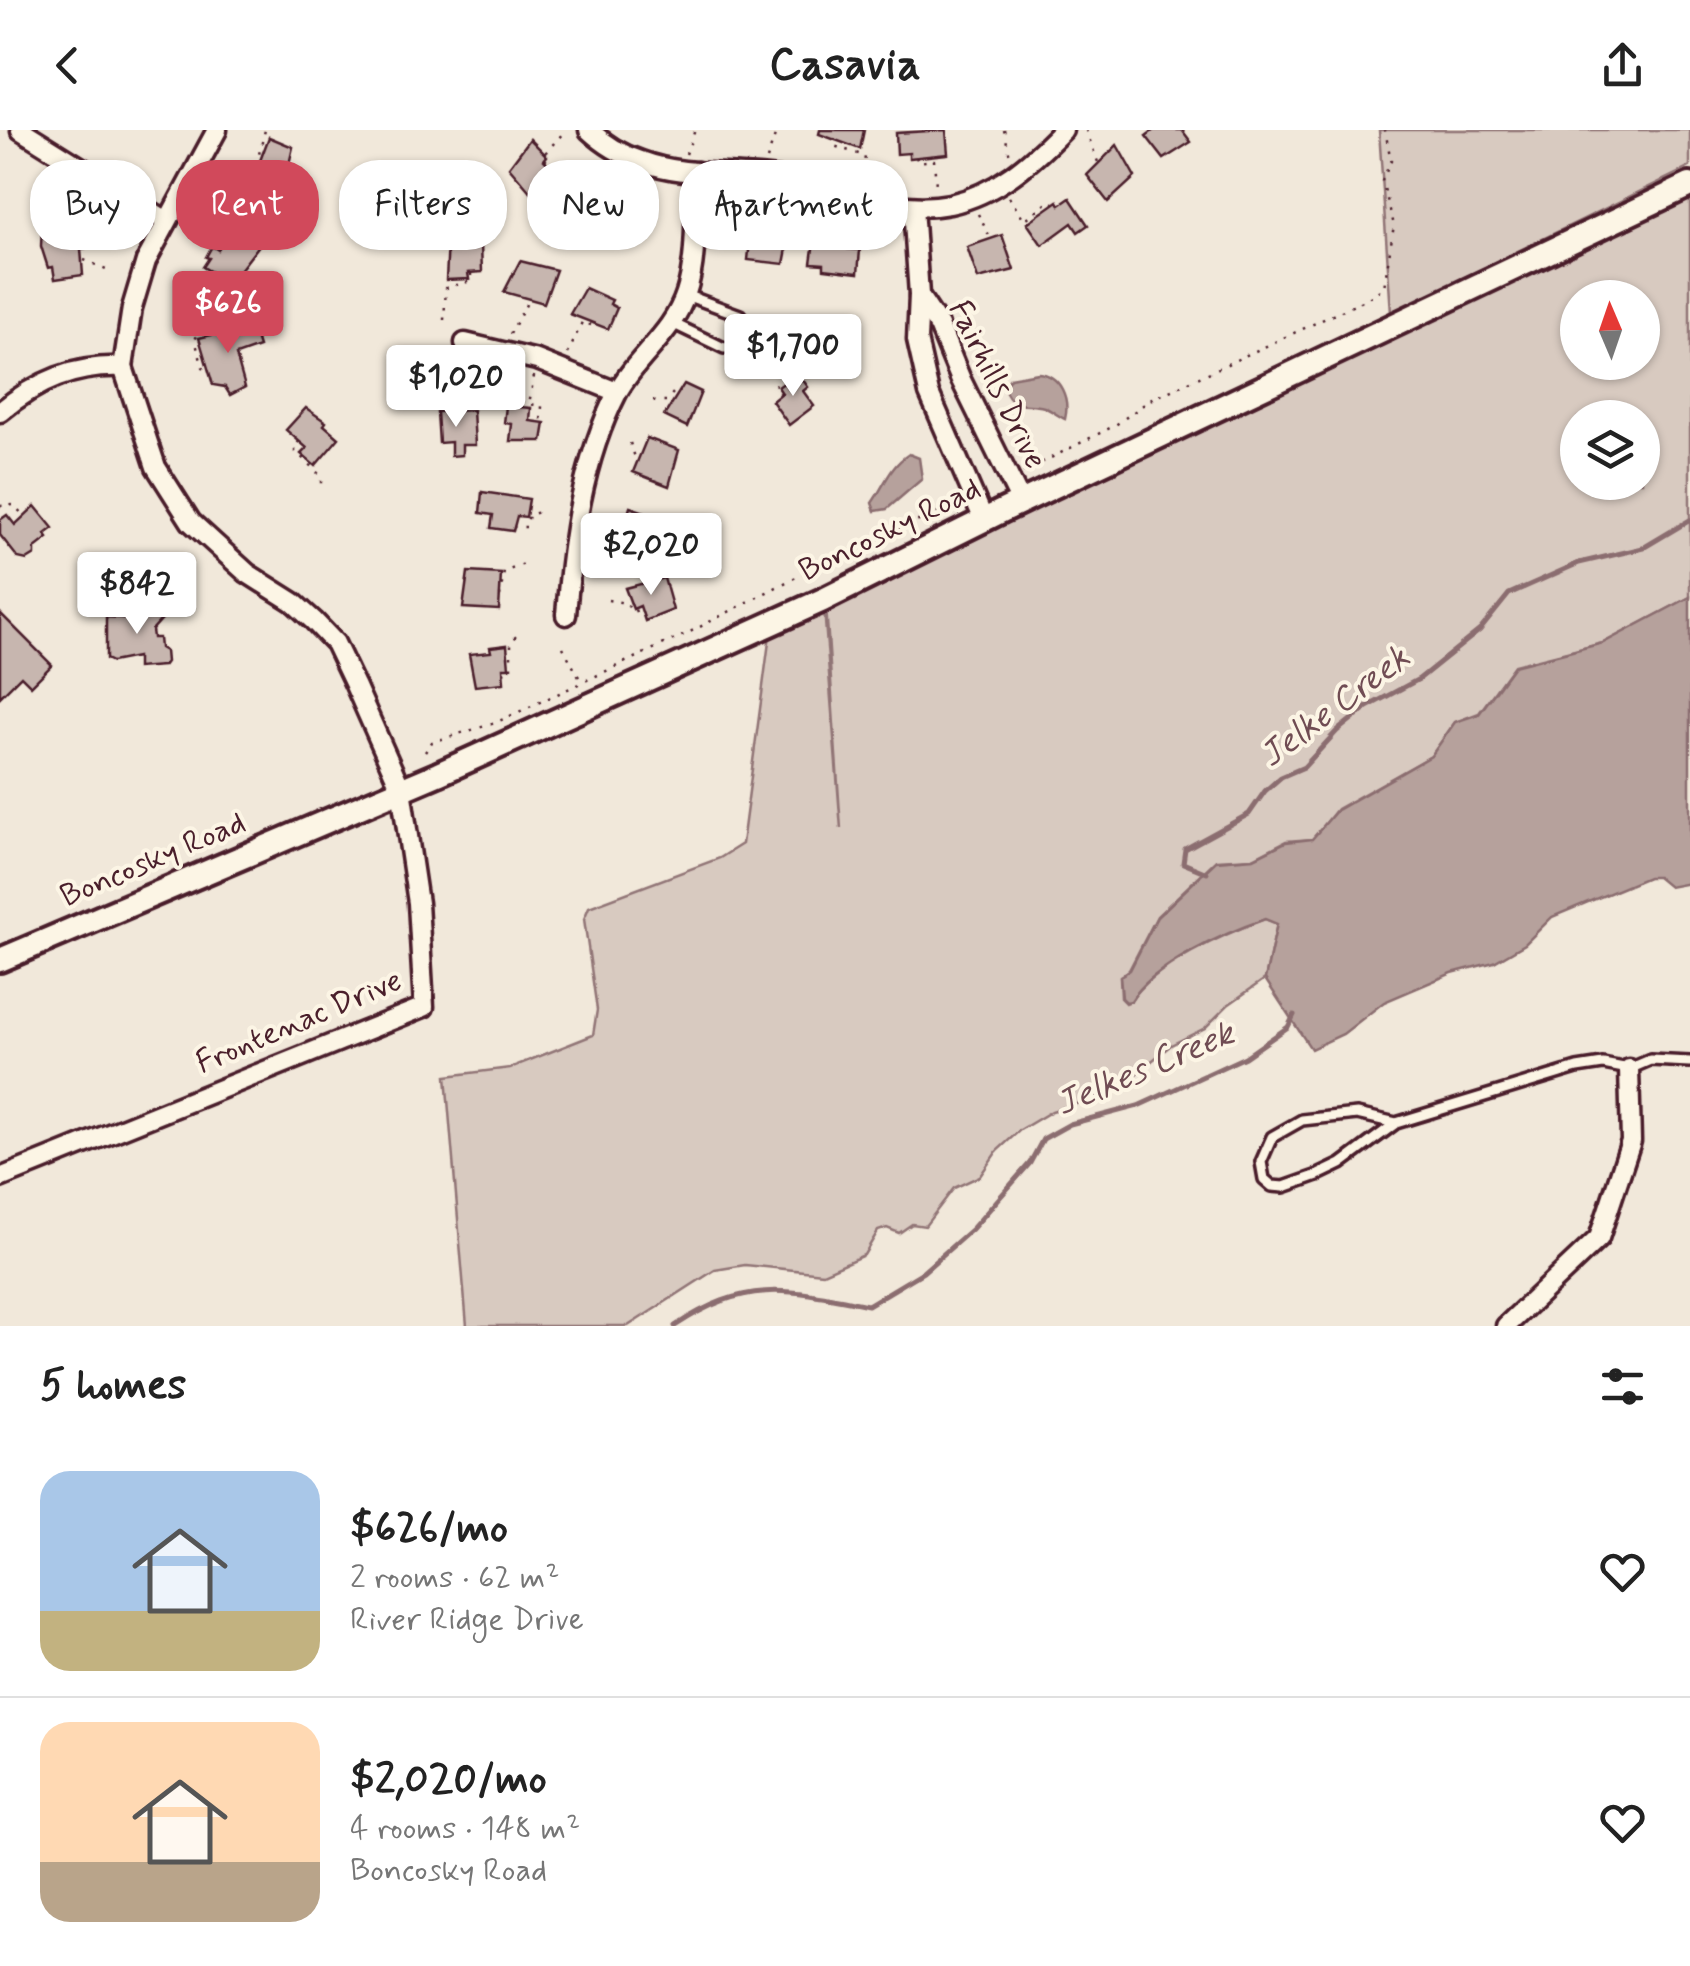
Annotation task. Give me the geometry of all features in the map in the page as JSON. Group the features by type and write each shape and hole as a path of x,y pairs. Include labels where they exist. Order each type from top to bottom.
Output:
{"street":[{"path":"21,130 165,220"},
{"path":"217,130 165,220 137,286 123,367 156,467 167,488 190,522 226,557 294,602 334,642 402,789"},
{"path":"589,130 641,162 679,169"},
{"path":"908,206 980,195 1038,156 1063,130"},
{"name":"Boncosky Road","path":"0,960 402,789 823,600 1690,184"},
{"name":"Fairhills Drive","path":"913,207 919,295 917,340 929,394 984,520"},
{"path":"566,616 574,526 585,480 618,392 672,323 686,295 690,250"},
{"name":"Fairhills Drive","path":"919,295 939,326 1021,502"},
{"path":"465,344 537,360 618,392"},
{"path":"0,412 48,380 72,370 123,367"},
{"name":"Frontenac Drive","path":"0,1178 424,1007 418,903 402,789"},
{"path":"1506,1326 1599,1238 1631,1141 1629,1069"}],"lane":[{"path":"672,323 724,348 746,345 751,334 740,315 686,295"},
{"path":"1396,1123 1357,1114 1334,1114 1287,1126 1272,1136 1264,1151 1264,1179 1272,1186 1284,1187 1318,1175 1341,1164 1396,1123 1578,1068 1602,1064 1629,1069 1650,1060 1690,1062"}],"path":[{"path":"258,160 265,130"},
{"path":"686,156 695,130"},
{"path":"767,160 776,133 783,130"},
{"path":"1004,130 1010,158"},
{"path":"1086,130 1099,165"},
{"path":"546,160 550,156 546,152 565,131"},
{"path":"834,138 834,146 865,156 865,160"},
{"path":"916,157 918,162 934,160 936,188"},
{"path":"1008,196 1024,220 1050,202 1054,204"},
{"path":"976,210 991,239"},
{"path":"84,260 106,269"},
{"path":"444,320 446,288 471,281 471,273"},
{"path":"510,336 530,297"},
{"path":"204,316 194,340 203,367 209,369"},
{"path":"568,354 582,322 594,326 596,323"},
{"path":"795,325 809,340"},
{"path":"780,394 775,387 781,367"},
{"path":"534,375 529,404 542,406 540,422"},
{"path":"457,377 461,410"},
{"path":"653,401 666,401 674,392 679,394"},
{"path":"299,442 294,450 322,476 321,488"},
{"path":"630,443 637,463"},
{"path":"0,506 14,506 24,515"},
{"path":"513,527 526,527 529,515 543,511"},
{"path":"610,513 619,524 616,533 621,538"},
{"path":"500,596 504,572 524,564"},
{"path":"124,620 126,592"},
{"path":"608,600 626,603 632,612 641,609"},
{"path":"503,673 511,670 511,641 519,634"},
{"path":"562,647 582,682"},
{"path":"425,752 432,742 451,735"}],"shaded area":[{"path":"1379,130 1690,130 1690,167 1391,313"},
{"path":"1690,199 1690,597 1603,643 1514,665 1479,713 1455,722 1431,756 1337,809 1313,839 1286,841 1253,858 1216,860 1157,916 1129,970 1120,977 1121,998 1126,1003 1131,1001 1173,963 1265,919 1277,923 1265,979 1228,1005 1205,1028 1171,1045 1113,1093 1052,1111 1020,1130 997,1151 980,1176 954,1188 925,1226 912,1224 899,1233 887,1228 878,1231 864,1255 823,1273 745,1265 715,1270 628,1326 467,1326 446,1076 510,1068 593,1035 597,1010 584,919 589,907 720,858 742,844 770,634 824,608 841,829 826,606"},
{"path":"1038,373 1053,378 1062,389 1065,419 1044,407 1015,403 1007,395 1004,388 1010,378"},
{"path":"909,454 919,458 922,479 887,509 875,511 872,503 892,470"},
{"path":"1690,597 1690,883 1669,887 1657,877 1648,877 1552,917 1525,944 1494,962 1452,973 1384,1002 1343,1034 1311,1049 1265,979 1277,924 1265,919 1192,951 1155,975 1131,1001 1122,998 1120,976 1130,970 1157,917 1216,861 1254,858 1286,842 1312,839 1337,810 1431,756 1455,722 1479,714 1514,666 1603,643"}],"building":[{"path":"820,130 864,130 860,149 819,134"},
{"path":"946,130 948,154 909,158 909,153 897,154 896,133"},
{"path":"1154,130 1182,130 1191,142 1164,159 1146,136"},
{"path":"269,137 293,147 290,160 260,160"},
{"path":"530,139 547,156 544,160 527,160 527,188 509,167"},
{"path":"1117,145 1135,177 1108,202 1087,175"},
{"path":"1070,198 1088,225 1078,232 1072,223 1042,245 1027,223 1058,201 1060,205"},
{"path":"1002,235 1014,270 978,279 967,247"},
{"path":"42,250 81,250 83,275 55,279 53,267 48,268"},
{"path":"210,250 255,250 230,283 203,267 209,258 206,257"},
{"path":"448,250 481,250 482,272 468,273 469,279 446,280"},
{"path":"749,250 787,250 784,264 748,260"},
{"path":"813,250 860,250 858,273 824,269 824,264 811,263"},
{"path":"520,261 556,270 544,303 504,292"},
{"path":"585,288 612,300 610,304 617,308 608,329 570,314"},
{"path":"818,319 846,332 835,366 803,352"},
{"path":"252,325 259,347 236,355 245,387 230,395 225,387 213,385 199,338"},
{"path":"798,373 808,387 803,391 814,406 789,425 772,401 782,393 778,387"},
{"path":"684,384 701,392 687,427 664,416"},
{"path":"506,406 531,408 530,421 545,423 542,441 510,441 512,424 504,423"},
{"path":"306,408 326,422 324,425 339,438 315,466 301,454 307,448 286,430"},
{"path":"473,410 475,445 462,445 462,455 451,456 451,442 439,443 437,412"},
{"path":"647,438 679,450 669,486 633,472"},
{"path":"482,492 529,499 526,517 517,516 513,531 491,528 493,515 480,513"},
{"path":"35,506 53,528 35,548 35,555 27,560 18,558 0,535 0,520 7,515 15,525"},
{"path":"630,507 657,521 648,548 643,546 640,555 618,548"},
{"path":"468,572 501,574 499,610 463,608"},
{"path":"664,578 673,610 645,621 640,606 633,609 625,588"},
{"path":"155,596 170,610 152,630 153,638 159,638 160,648 165,651 163,666 137,668 137,657 112,662 106,659 106,617 140,619 140,613"},
{"path":"0,613 52,665 31,686 21,676 0,697"},
{"path":"507,645 509,668 503,668 504,683 475,686 469,654 491,652 490,647"}],"waterway":[{"name":"Jelke Creek","path":"1207,873 1183,863 1185,849 1249,814 1265,791 1281,777 1304,767 1337,731 1367,707 1419,679 1480,630 1509,594 1579,563 1643,548 1690,520"},
{"name":"Jelkes Creek","path":"675,1326 724,1300 746,1294 791,1292 868,1305 923,1272 972,1229 1030,1163 1043,1139 1070,1124 1138,1106 1245,1057 1288,1027 1294,1015"}]}
